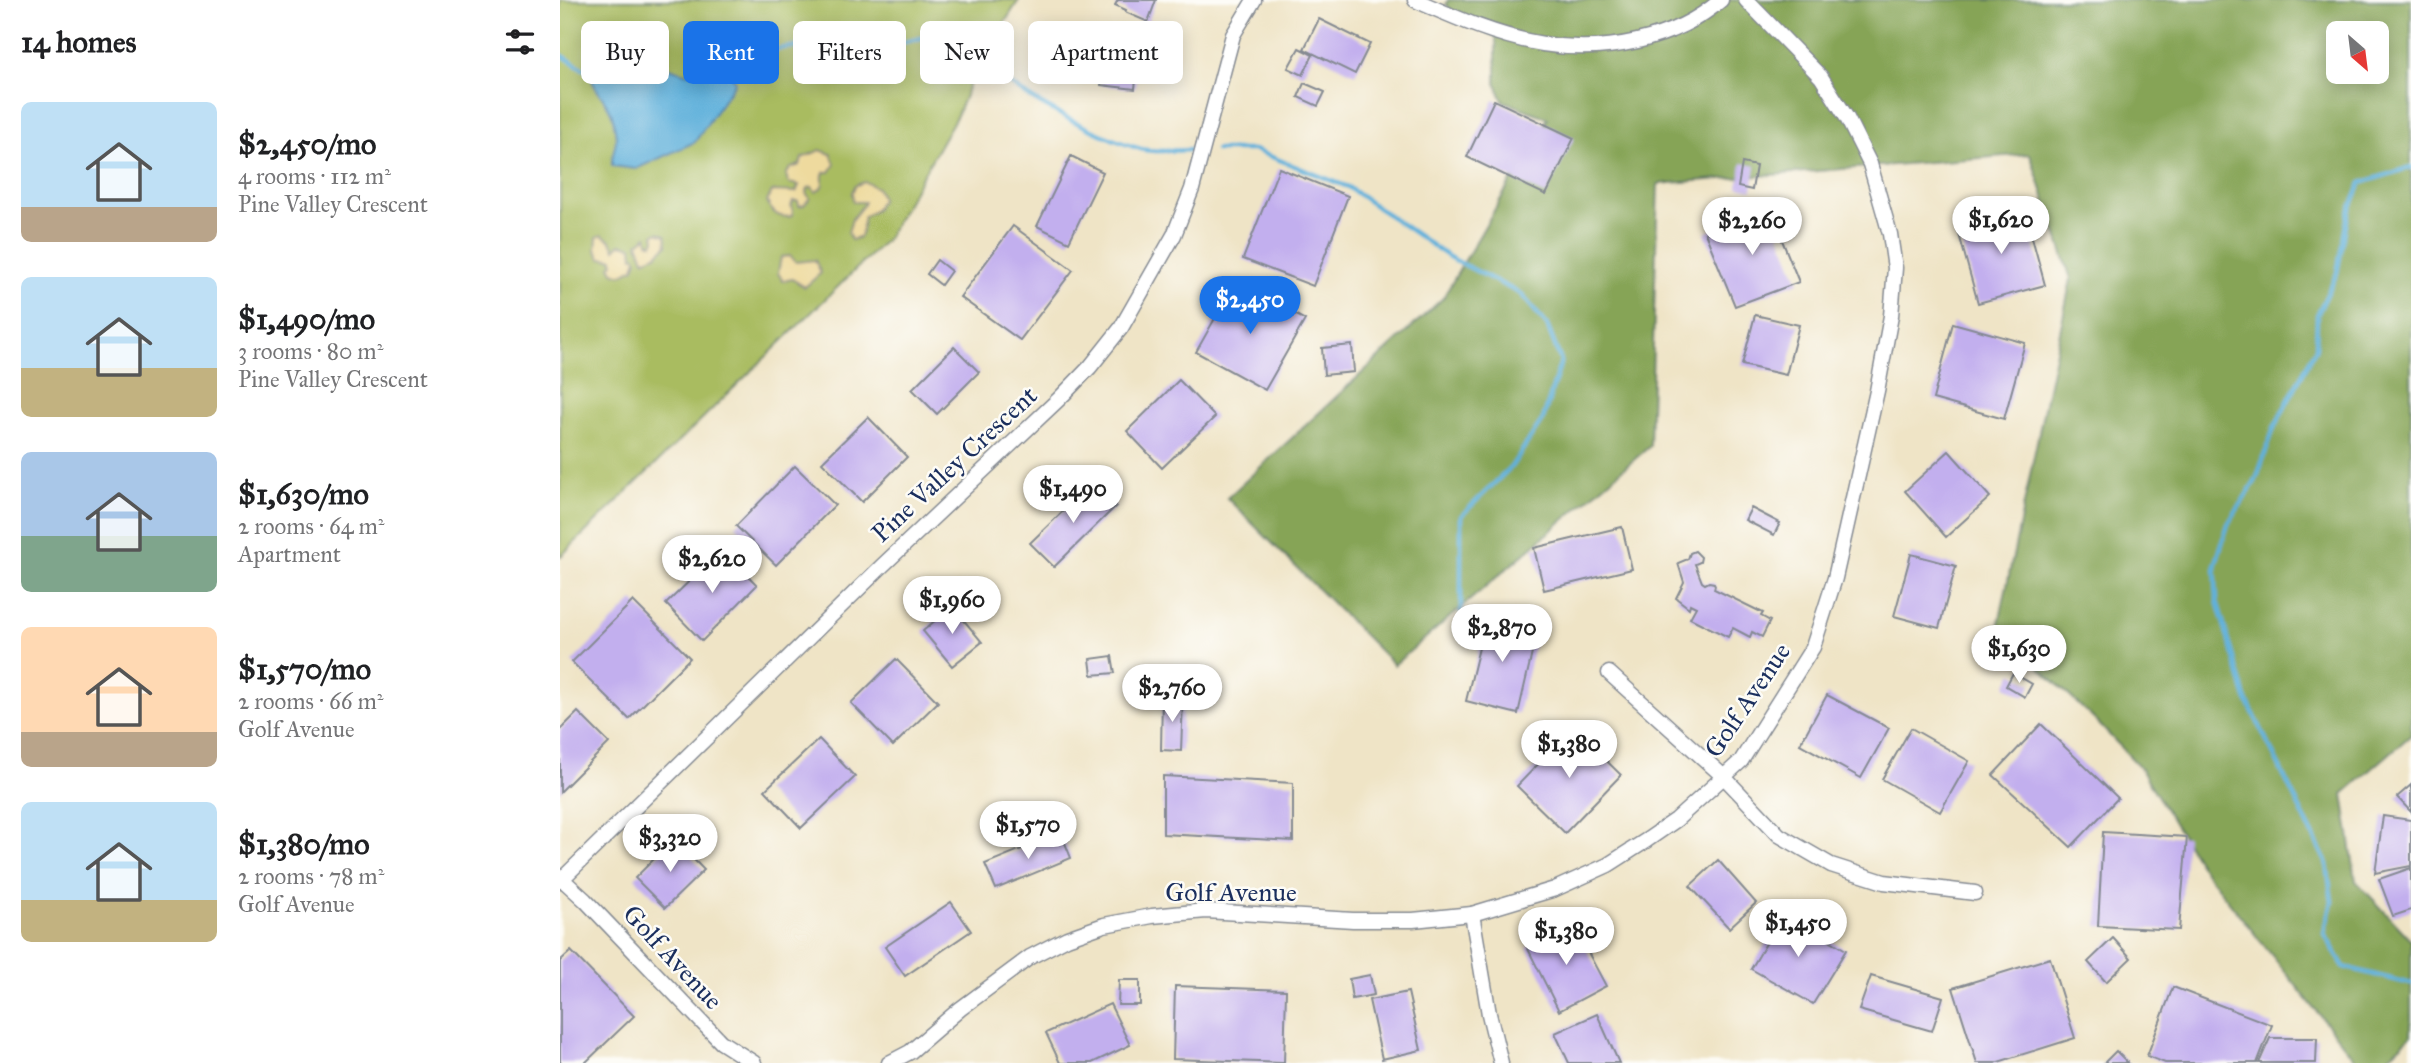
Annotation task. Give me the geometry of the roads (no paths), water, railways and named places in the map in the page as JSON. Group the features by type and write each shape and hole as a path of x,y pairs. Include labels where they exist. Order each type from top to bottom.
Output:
{"street":[{"name":"Pine Valley Crescent","path":"561,880 872,576 1059,399 1090,367 1121,328 1174,235 1192,189 1233,35 1254,0"},
{"path":"1415,0 1490,30 1543,44 1591,47 1621,44 1659,35 1707,12 1721,0"},
{"name":"Golf Avenue","path":"889,1063 910,1052 960,1009 1030,957 1067,938 1104,925 1152,916 1206,911 1353,920 1413,920 1472,914 1556,889 1608,865 1676,820 1741,761 1813,647 1835,578 1877,391 1891,316 1895,268 1890,234 1870,164 1847,118 1821,77 1746,0"},
{"path":"1609,673 1724,777 1779,835 1831,865 1884,883 1975,893"},
{"name":"Golf Avenue","path":"561,880 585,900 721,1042 754,1063"},
{"path":"1472,914 1489,1014 1501,1063"}],"water":[{"path":"669,68 683,72 683,84 734,84 695,142 636,169 612,166 616,140 613,118 594,84 669,84"}],"waterway":[{"path":"779,49 869,51 941,33 978,41 984,56 1002,77 1060,114 1141,149 1190,150"},
{"path":"560,54 581,67"},
{"path":"1216,150 1254,150 1348,187 1449,257 1521,294 1547,325 1561,361 1543,419 1511,467 1461,516 1461,612"},
{"path":"2411,167 2361,183 2348,214 2337,273 2317,315 2316,348 2274,428 2256,480 2228,524 2215,566 2217,601 2246,698 2327,864 2332,902 2324,933 2344,967 2411,984"}]}
